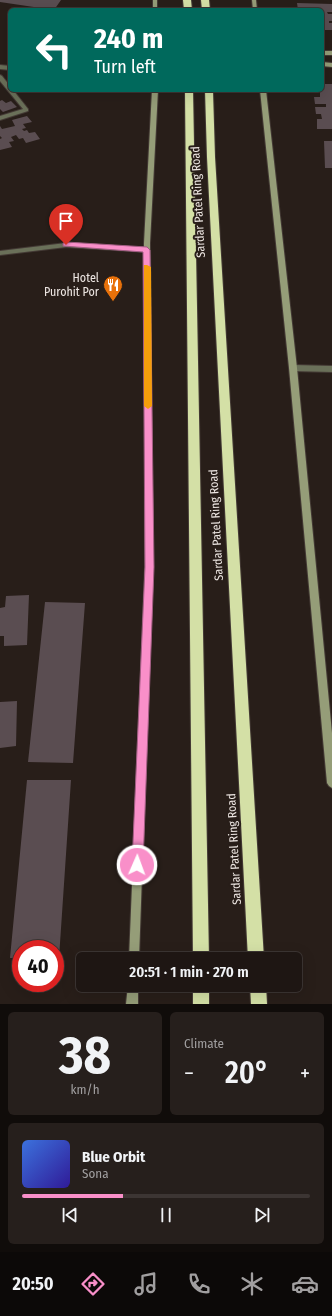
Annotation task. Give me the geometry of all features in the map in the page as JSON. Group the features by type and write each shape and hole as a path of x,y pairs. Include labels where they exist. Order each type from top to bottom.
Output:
{"highway":[{"name":"Sardar Patel Ring Road","path":"189,92 201,952"},
{"name":"Sardar Patel Ring Road","path":"209,92 211,165 256,952"},
{"path":"201,992 201,1004"},
{"path":"258,992 259,1004"}],"street":[{"path":"0,77 8,87"},
{"path":"0,118 26,110 12,92"},
{"path":"134,952 149,567 147,250 155,92"},
{"path":"263,92 293,368 332,783"},
{"path":"0,253 66,245 147,250"},
{"path":"293,368 332,369"},
{"path":"132,1004 133,992"}],"building":[{"path":"0,0 61,0 55,8 40,8 0,2"},
{"path":"297,3 332,4 332,12 327,12 328,14 332,14 332,21 329,21 329,23 332,23 332,30 324,30 324,8 298,8"},
{"path":"324,84 332,84 332,129 317,129 317,119 322,119 321,114 316,114 315,107 326,107 326,104 315,104 314,97 320,97 320,92 324,92"},
{"path":"2,100 6,103 11,101 17,107 3,112 0,109 0,101"},
{"path":"27,116 32,122 23,124 26,128 22,129 24,131 27,130 29,133 35,132 40,139 26,143 23,138 19,139 16,135 11,137 14,141 9,142 12,147 0,150 0,139 2,138 0,136 0,126 2,129 15,126 12,120"},
{"path":"324,141 332,141 332,168 325,168"},
{"path":"29,595 27,645 4,646 4,636 0,636 0,608 5,607 6,596"},
{"path":"45,602 85,603 73,763 28,762"},
{"path":"17,701 16,746 0,748 0,702"},
{"path":"27,780 71,780 60,940 12,940 12,958 10,958"}],"slow traffic":[{"path":"147,267 148,406"}],"place":[{"name":"Hotel Purohit Por","path":"113,302"}],"route":[{"path":"66,245 147,250 149,567 137,865"}]}
